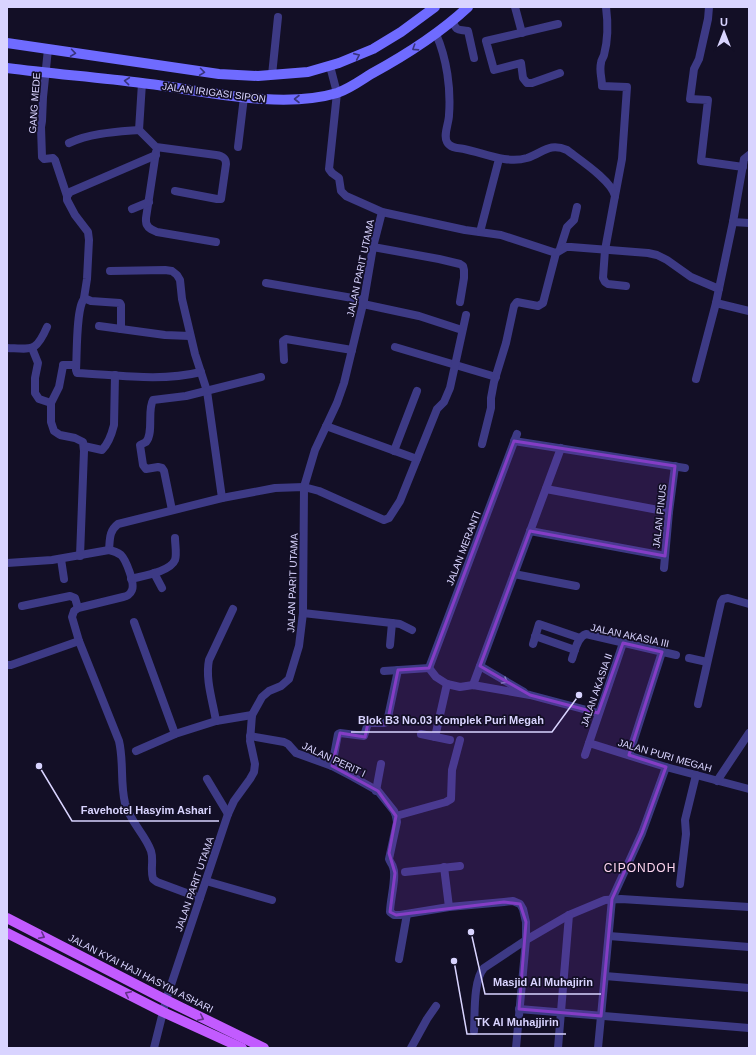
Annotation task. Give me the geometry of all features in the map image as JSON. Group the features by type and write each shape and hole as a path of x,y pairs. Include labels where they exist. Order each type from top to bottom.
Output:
{"main road":[{"name":"JALAN KYAI HAJI HASYIM ASHARI","path":"7,918 166,1000 264,1048"},
{"path":"7,933 163,1012 242,1048"}],"street":[{"name":"JALAN IRIGASI SIPON","path":"7,43 48,52 219,74 258,76 308,72 331,68 373,49 401,32 435,7"},
{"name":"JALAN IRIGASI SIPON","path":"7,68 46,69 244,97 265,99 310,98 345,90 436,34 468,7"},
{"path":"515,7 522,33"},
{"path":"606,7 606,43 600,70 602,75 602,86 627,87 622,159 605,250 604,278 605,282 608,284 626,286"},
{"path":"709,7 708,19 699,59 694,69 690,99 708,100 701,161 743,167"},
{"path":"272,75 278,17"},
{"path":"453,21 458,30 468,31 474,58"},
{"path":"558,24 486,41 494,70 520,63 523,78 527,83 532,83 560,74"},
{"path":"436,34 441,44 449,86 449,116 446,137 450,146 475,151 499,159 521,159 553,146 560,147 567,150 607,182 614,191 615,196"},
{"name":"GANG MEDE","path":"48,52 41,127 42,158 50,158 55,160 67,196"},
{"path":"331,68 337,91 329,169 339,178 341,191 346,196 382,212 501,235 558,251 571,247 657,255 667,260 691,277 719,289"},
{"path":"142,83 138,130 156,151 146,223 149,228 157,232 216,242"},
{"path":"238,147 244,97"},
{"path":"69,143 91,135 138,130"},
{"path":"175,191 217,199 221,198 226,160 224,157 216,155 156,151 70,192 67,196 75,215 88,232 89,240 84,299 80,307 76,365 77,373 169,377 187,376 201,372"},
{"path":"696,378 716,303 745,157 749,155"},
{"path":"480,232 499,159"},
{"path":"132,209 148,202"},
{"path":"482,444 491,408 491,398 506,344 515,303 519,302 538,306 543,303 558,251 567,227 574,220 577,207"},
{"name":"JALAN PARIT UTAMA","path":"154,1048 166,1000 228,814 234,801 250,780 254,772 255,764 250,736 252,715 262,697 269,691 281,686 289,679 299,646 303,613 304,487 315,450 337,403 344,383 364,302 373,247 382,212"},
{"path":"733,222 749,224"},
{"path":"373,247 460,264 463,266 464,270 460,302"},
{"path":"110,271 156,269 172,271 180,280 190,336 207,391 222,498"},
{"path":"266,283 364,302 419,316 462,330"},
{"path":"84,299 120,303 120,329"},
{"path":"716,303 749,312"},
{"path":"109,550 112,529 118,524 222,498 275,488 304,487 319,490 384,520 387,520 400,500 437,409 444,402 450,388 454,364 466,315"},
{"path":"99,326 165,335 190,336"},
{"path":"7,348 32,348 38,345 47,327"},
{"path":"284,360 283,341 286,339 352,350"},
{"path":"395,347 496,377"},
{"path":"32,348 38,363 34,378 36,393 39,399 51,403"},
{"path":"76,365 63,365 59,387 51,403 51,422 54,431 60,435 75,438 83,442 84,446 80,556"},
{"path":"84,446 102,450 110,437 114,425 115,375"},
{"path":"172,510 164,471 162,468 158,467 146,469 143,465 140,445 145,442 148,435 151,402 155,398 186,396 261,377"},
{"path":"394,451 417,391"},
{"path":"326,426 417,459"},
{"name":"JALAN MERANTI","path":"429,668 515,438 561,448"},
{"path":"473,685 561,448 685,468"},
{"name":"JALAN PINUS","path":"664,568 675,466"},
{"path":"546,489 669,512"},
{"path":"530,531 665,556"},
{"path":"131,579 170,567 175,561 175,538"},
{"path":"7,563 61,559 109,550 121,555 128,568 133,589 128,595 78,608 74,611 72,617 79,641 119,741 122,758 122,790 125,803 130,818 150,849 152,856 153,879 200,898"},
{"path":"61,559 64,579"},
{"path":"154,573 162,588"},
{"path":"514,574 576,586"},
{"path":"22,606 70,596 75,598 78,608"},
{"path":"698,704 720,602 723,599 728,598 749,604"},
{"path":"216,721 208,677 208,665 233,609"},
{"path":"303,613 400,624 412,630"},
{"path":"134,622 175,734"},
{"path":"390,645 392,623"},
{"path":"533,644 538,624 580,638"},
{"name":"JALAN AKASIA III","path":"572,659 580,638 583,635 591,634 676,655"},
{"path":"535,636 575,650"},
{"path":"7,665 11,665 79,641"},
{"name":"JALAN AKASIA II","path":"589,743 623,643"},
{"path":"629,755 662,652"},
{"path":"689,658 707,662"},
{"path":"480,666 530,695"},
{"path":"384,671 429,668 436,677 447,684 460,687 473,685 530,695 598,713"},
{"path":"332,766 338,734 364,736 368,722 384,724 387,722 398,670"},
{"path":"436,737 447,684"},
{"path":"136,751 175,734 216,721 252,715"},
{"path":"717,781 749,733"},
{"path":"421,734 450,740"},
{"name":"JALAN PERIT I","path":"250,736 284,742 288,744 296,753 332,766 353,777 378,791 396,816"},
{"path":"460,740 452,770 451,799 446,802 396,816 397,822 389,859 394,867 395,873 390,912 394,915 407,914 449,907 513,901 520,904 523,909 526,922 526,940 516,1048"},
{"path":"585,755 589,743"},
{"name":"JALAN PURI MEGAH","path":"589,743 666,767 749,789"},
{"path":"376,791 381,764"},
{"path":"598,1048 612,899 642,833 666,767"},
{"path":"680,884 686,834 685,820 696,775"},
{"path":"208,779 228,814"},
{"path":"405,872 460,866"},
{"path":"444,867 449,907"},
{"path":"206,881 272,900"},
{"path":"474,1031 477,984 484,968 526,940 569,915 593,904 612,899 639,899 749,906"},
{"path":"398,959 407,914"},
{"path":"558,1048 569,915"},
{"path":"609,936 749,947"},
{"path":"605,976 749,988"},
{"path":"411,1048 436,1006"},
{"path":"519,1009 749,1028"}],"highlighted area":[{"path":"514,441 675,466 665,556 530,531 480,666 530,695 598,713 623,643 662,652 629,755 666,767 642,833 612,899 601,1016 519,1009 526,922 520,904 504,902 396,915 390,912 395,873 389,853 396,816 378,791 332,766 340,733 365,737 368,723 387,724 398,670 429,668"}],"place":[{"name":"Blok B3 No.03 Komplek Puri Megah","path":"579,695"},
{"name":"Favehotel Hasyim Ashari","path":"39,766"},
{"name":"Masjid Al Muhajirin","path":"471,932"},
{"name":"TK Al Muhajjirin","path":"454,961"}],"district":[{"name":"CIPONDOH","path":"640,868"}]}
